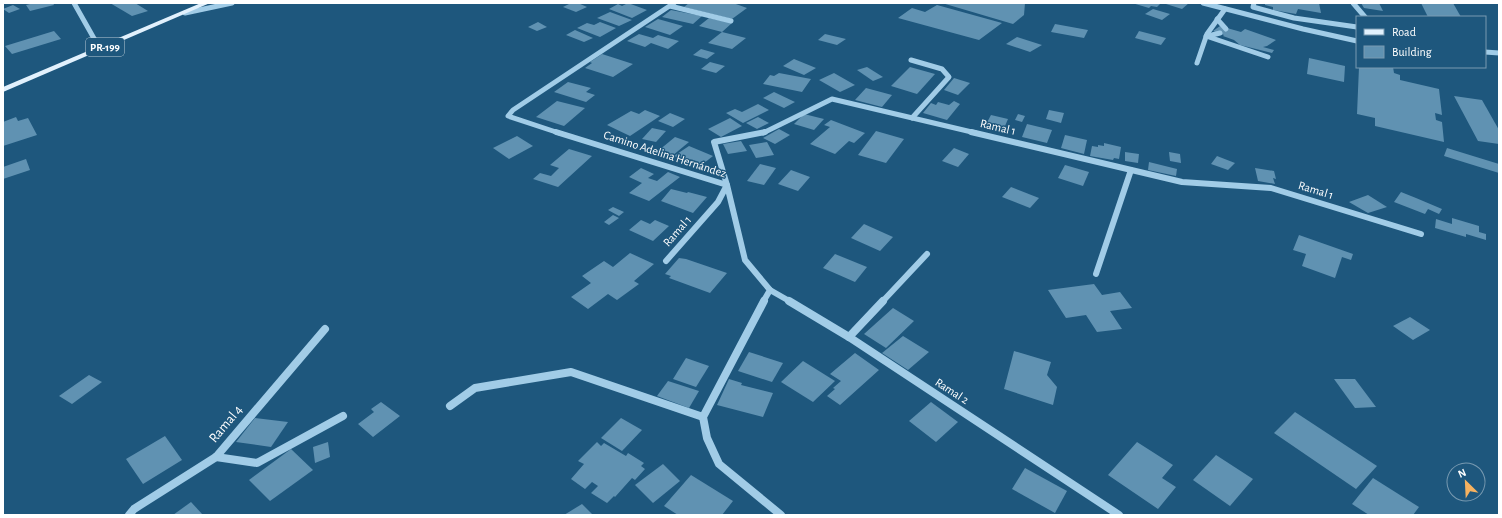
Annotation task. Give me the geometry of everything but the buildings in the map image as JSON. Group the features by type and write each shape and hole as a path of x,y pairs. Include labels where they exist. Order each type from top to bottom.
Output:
{"main road":[{"name":"PR-199","path":"3,90 207,3"}],"street":[{"path":"74,3 96,42 104,47"},
{"path":"185,13 232,3"},
{"path":"1203,3 1303,29 1356,41"},
{"path":"1254,3 1253,8 1294,18 1356,27"},
{"path":"1353,3 1365,16"},
{"path":"672,4 730,21"},
{"name":"Camino Adelina Hernández","path":"672,4 513,110 508,116 727,185 745,260 770,290"},
{"path":"1197,63 1206,36 1225,9"},
{"path":"1217,19 1227,28 1226,29"},
{"path":"1206,36 1220,33"},
{"path":"1206,36 1268,57"},
{"path":"1486,52 1499,53"},
{"path":"911,60 942,69 948,77 912,118"},
{"name":"Ramal 1","path":"666,261 718,202 727,185 714,142 763,133 832,99 1182,182 1271,188 1421,234"},
{"path":"1096,274 1131,170"},
{"path":"849,337 928,254"},
{"path":"770,290 703,417 707,438 719,464 781,515"},
{"name":"Ramal 2","path":"770,290 849,337 1119,515"},
{"name":"Ramal 4","path":"129,515 134,509 216,456 325,329"},
{"path":"450,406 475,388 571,372 703,417"},
{"path":"216,456 257,463 342,416"}]}
